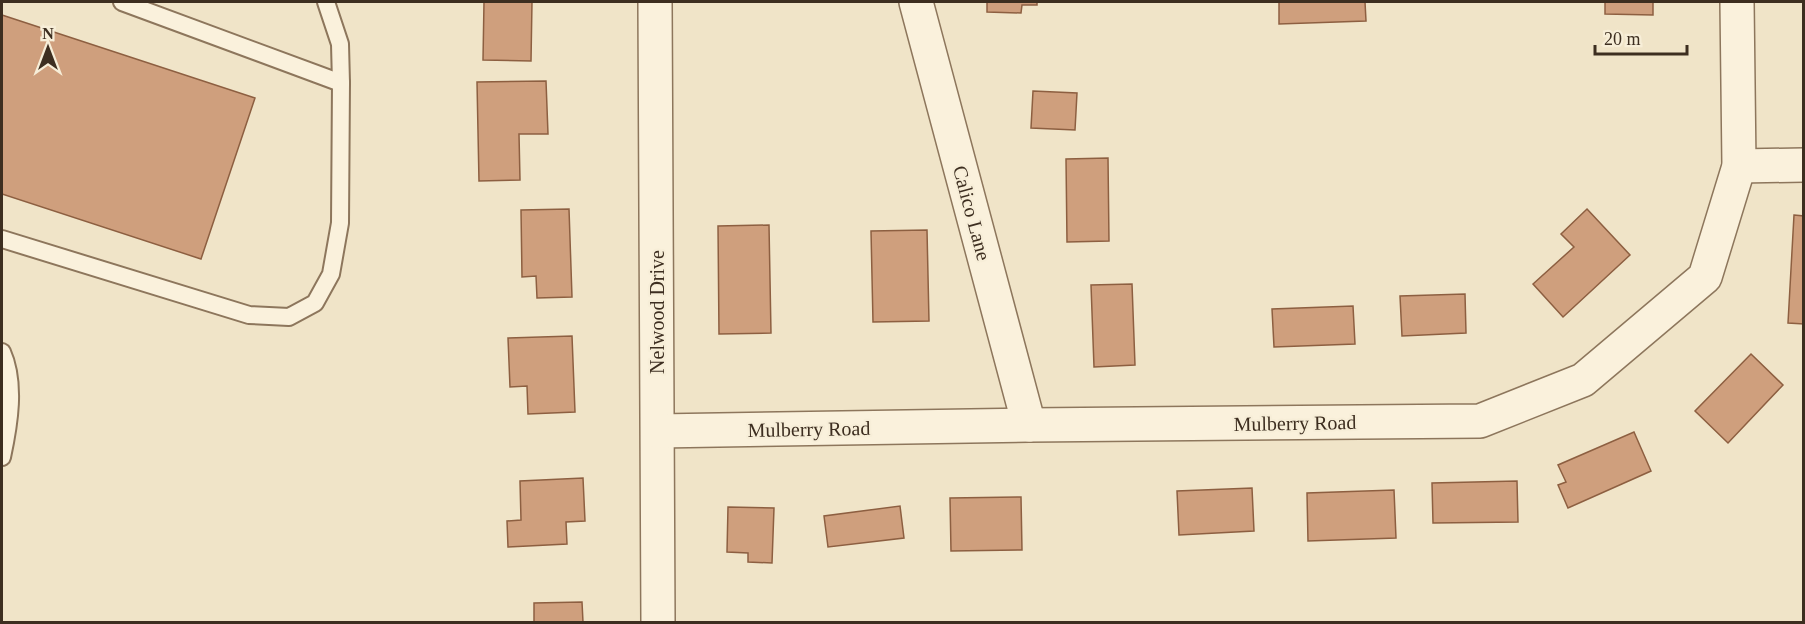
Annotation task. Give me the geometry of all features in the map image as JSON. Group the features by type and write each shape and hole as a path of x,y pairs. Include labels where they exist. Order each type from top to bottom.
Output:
{"street":[{"name":"Nelwood Drive","path":"655,2 658,622"},
{"name":"Calico Lane","path":"916,2 1029,425"},
{"name":"Mulberry Road","path":"658,431 1480,421 1583,380 1705,277 1739,166 1737,2"},
{"path":"1739,166 1803,165"}],"lane":[{"path":"122,2 341,83"},
{"path":"2,239 249,315 289,317 315,303 331,274 340,223 340,44 326,2"},
{"path":"2,352 9,386 7,435 2,457"}],"building":[{"path":"484,2 532,2 531,61 483,60"},
{"path":"987,2 1037,2 1037,5 1022,5 1021,13 987,12"},
{"path":"1279,2 1365,2 1366,21 1279,24"},
{"path":"1605,2 1653,2 1653,15 1605,14"},
{"path":"2,15 255,98 201,259 2,194"},
{"path":"546,81 548,134 519,134 520,180 479,181 477,82"},
{"path":"1033,91 1077,93 1075,130 1031,128"},
{"path":"1108,158 1109,241 1067,242 1066,159"},
{"path":"569,209 572,297 537,298 536,276 522,277 521,210"},
{"path":"1587,209 1630,255 1563,317 1533,284 1574,247 1561,234"},
{"path":"1794,215 1804,216 1804,324 1788,323"},
{"path":"769,225 771,333 719,334 718,226"},
{"path":"927,230 929,321 873,322 871,231"},
{"path":"1132,284 1135,365 1094,367 1091,285"},
{"path":"1465,294 1466,333 1402,336 1400,296"},
{"path":"1353,306 1355,344 1274,347 1272,309"},
{"path":"572,336 575,412 528,414 527,386 510,387 508,338"},
{"path":"1751,354 1783,385 1728,443 1695,411"},
{"path":"1634,432 1651,471 1568,508 1558,485 1566,482 1558,465"},
{"path":"583,478 585,521 566,522 567,544 508,547 507,521 521,520 520,481"},
{"path":"1517,481 1518,522 1433,523 1432,483"},
{"path":"1252,488 1254,531 1179,535 1177,491"},
{"path":"1394,490 1396,538 1308,541 1307,493"},
{"path":"1021,497 1022,550 951,551 950,498"},
{"path":"900,506 904,538 828,547 824,516"},
{"path":"728,507 774,508 772,563 748,562 748,553 727,552"},
{"path":"582,602 583,622 534,622 534,603"}]}
